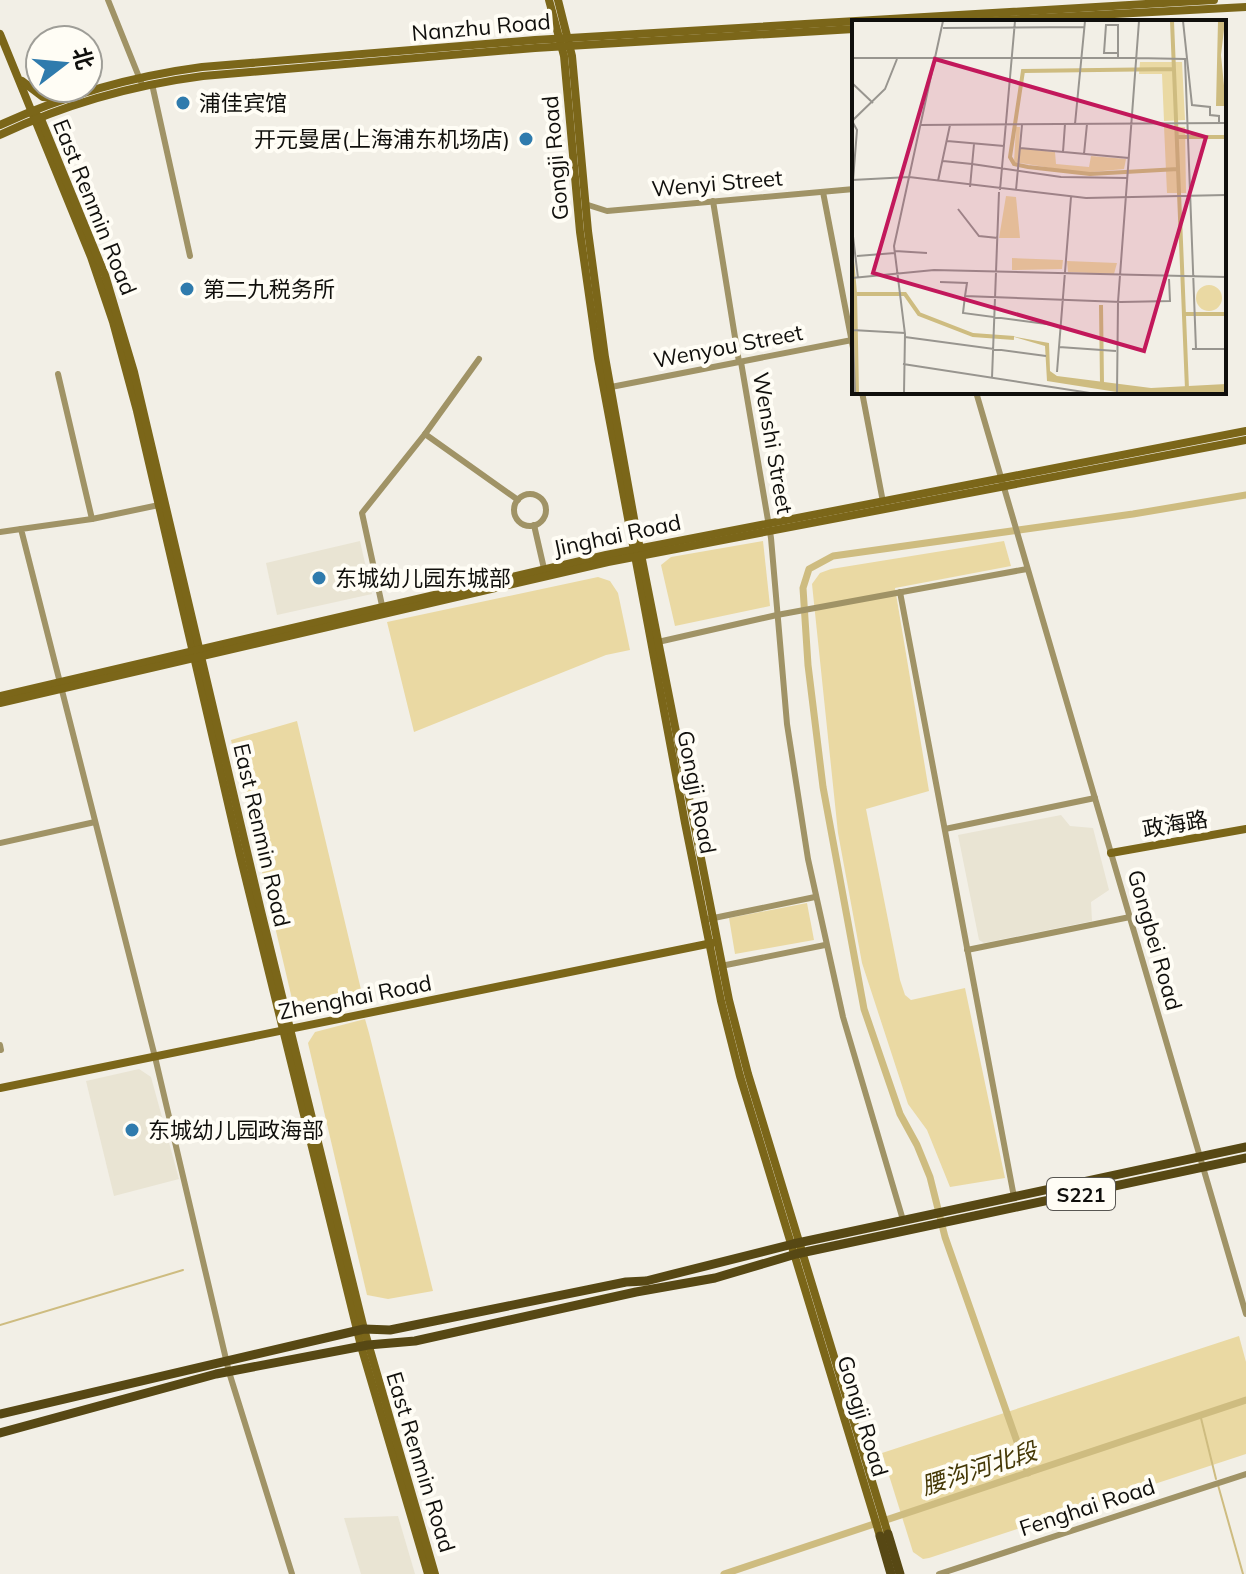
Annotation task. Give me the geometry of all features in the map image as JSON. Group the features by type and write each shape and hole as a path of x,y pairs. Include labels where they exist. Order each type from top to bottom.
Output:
{"main road":[{"name":"Gongji Road","path":"549,0 566,42 586,283 718,967 875,1506 900,1574"},
{"name":"Gongji Road","path":"558,0 566,42 592,267 637,552 658,642 708,919"},
{"name":"Nanzhu Road","path":"883,20 1214,0"},
{"path":"993,20 1244,3"},
{"name":"Nanzhu Road","path":"0,125 36,117 179,70 852,22"},
{"name":"Nanzhu Road","path":"104,92 145,83 227,74 566,42 852,29"},
{"name":"East Renmin Road","path":"0,34 98,255 120,320 286,1030 364,1346 428,1574"},
{"path":"17,74 24,82"},
{"name":"Nanzhu Road","path":"0,135 61,104"},
{"name":"East Renmin Road","path":"36,117 105,296 197,653"},
{"name":"Jinghai Road","path":"1002,483 1246,431"},
{"name":"Jinghai Road","path":"0,696 60,685 637,552 1246,440"},
{"name":"Jinghai Road","path":"0,703 60,685"},
{"name":"政海路","path":"1111,853 1246,829"},
{"name":"Zhenghai Road","path":"0,1088 713,943"},
{"name":"S221","path":"798,1248 1202,1162 1246,1147"},
{"name":"S221","path":"957,1214 1014,1197 1202,1162 1246,1158"},
{"name":"S221","path":"798,1248 903,1220 928,1221"},
{"path":"0,1414 360,1330 390,1330 626,1282 646,1281 798,1248"},
{"path":"0,1433 229,1372 364,1346 415,1341 636,1292 715,1278 798,1248"},
{"name":"East Renmin Road","path":"364,1346 435,1574"},
{"name":"Gongji Road","path":"884,1535 891,1574"}],"street":[{"path":"108,0 145,83 190,256"},
{"name":"Wenyi Street","path":"585,204 607,211 852,189"},
{"path":"823,192 852,340"},
{"name":"Wenshi Street","path":"713,201 770,527 793,769 815,897 856,1068 903,1220"},
{"name":"Wenyou Street","path":"611,387 852,340"},
{"path":"383,610 362,513 479,359"},
{"path":"58,374 92,519"},
{"path":"862,394 884,505"},
{"name":"Gongbei Road","path":"977,394 1246,1314"},
{"path":"425,434 518,500"},
{"path":"532,494 543,502 545,516 534,525 526,526 515,517 514,507 518,500 532,494"},
{"path":"0,532 92,519 159,505"},
{"path":"534,525 545,572"},
{"path":"21,529 155,1057 229,1372 292,1574"},
{"path":"658,642 777,615 1027,569"},
{"path":"900,592 1014,1197"},
{"path":"945,829 1095,798"},
{"path":"0,843 95,822"},
{"path":"708,919 815,897"},
{"path":"967,950 1130,917"},
{"path":"718,967 825,945"},
{"name":"Fenghai Road","path":"939,1574 1246,1474"}],"shaded area":[{"name":"东城幼儿园东城部","path":"360,541 372,594 277,615 266,563"},
{"path":"763,541 770,606 675,626 661,565 671,557"},
{"path":"1004,541 1011,566 895,588 929,791 866,809 905,995 911,1000 965,988 1005,1178 950,1187 927,1130 908,1104 862,963 838,833 812,584 820,573 831,569"},
{"path":"598,577 610,581 618,593 630,650 606,655 414,732 387,622"},
{"path":"297,721 363,998 326,1007 308,1007 292,999 231,740"},
{"path":"1061,815 1070,826 1093,828 1109,890 1091,902 1092,921 984,943 979,940 958,835"},
{"path":"807,903 814,940 735,954 729,918"},
{"path":"365,1019 433,1291 388,1299 367,1295 308,1043 315,1032"},
{"name":"东城幼儿园政海部","path":"139,1069 151,1077 179,1179 114,1196 86,1081"},
{"path":"1239,1336 1246,1362 1246,1454 929,1558 923,1559 913,1552 882,1453"},
{"path":"398,1516 415,1574 361,1574 344,1518"}],"waterway":[{"path":"1028,1473 945,1237 930,1177 900,1114 864,1009 823,787 808,665 803,588 809,569 833,556 1246,495"},
{"path":"0,1325 183,1270"},
{"name":"腰沟河北段","path":"724,1574 1246,1400"},
{"path":"1200,1414 1216,1479"},
{"path":"1218,1485 1243,1574"}],"place":[{"name":"浦佳宾馆","path":"183,103"},
{"name":"开元曼居(上海浦东机场店)","path":"526,139"},
{"name":"第二九税务所","path":"187,289"},
{"name":"东城幼儿园东城部","path":"319,578"},
{"name":"东城幼儿园政海部","path":"132,1130"}]}
